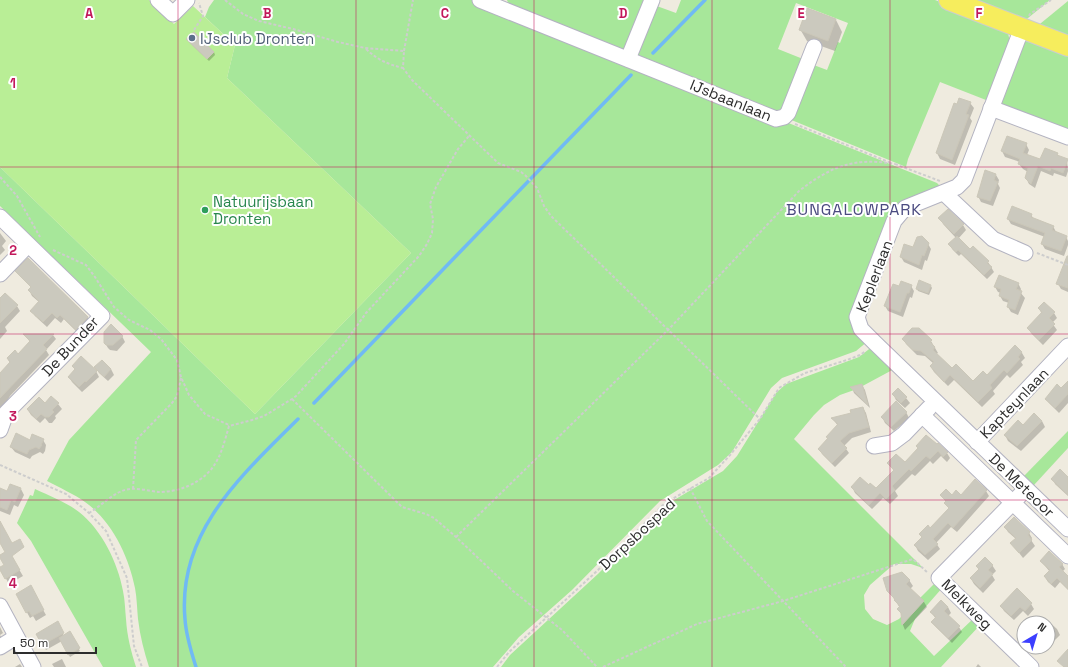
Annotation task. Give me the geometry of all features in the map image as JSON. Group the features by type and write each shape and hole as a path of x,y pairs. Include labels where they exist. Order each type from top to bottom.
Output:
{"main road":[{"path":"949,0 1068,46"}],"street":[{"path":"158,0 173,14 188,0"},
{"name":"IJsbaanlaan","path":"480,0 499,4 628,59 776,118 784,117 788,113 814,47"},
{"path":"628,59 652,0"},
{"path":"1022,28 964,180 950,190 994,239 1025,253"},
{"path":"991,108 1068,137"},
{"name":"Keplerlaan","path":"950,190 905,208 894,221 857,317 861,328 875,343 977,442"},
{"name":"De Bunder","path":"0,217 35,242 102,316 6,413 0,430"},
{"path":"0,274 35,242"},
{"name":"Kapteynlaan","path":"977,442 1068,346"},
{"path":"874,446 892,443 904,434 935,402"},
{"path":"922,415 1068,556"},
{"name":"De Meteoor","path":"977,442 1068,529"},
{"name":"Melkweg","path":"1026,489 939,578 1031,667"},
{"path":"0,606 33,667"},
{"path":"0,647 16,637"}],"path":[{"path":"194,30 203,16 198,0"},
{"path":"225,0 243,14 259,21 365,48 404,51"},
{"path":"403,68 404,51 413,0"},
{"path":"1022,28 1030,14 1051,0"},
{"path":"365,48 377,59 390,65 403,68 412,80 498,163 521,172 534,183 544,206 551,216 760,419"},
{"path":"784,117 790,122 895,164 950,190"},
{"path":"52,249 86,265 114,307 128,320 150,330 161,339 177,360 181,377 189,395 205,414 229,426 252,420 264,416 292,399 332,358 366,313 419,256 432,233 433,219 430,204 436,187 458,149 469,136"},
{"path":"456,537 668,330 799,191 833,169 856,163 869,162 895,164"},
{"path":"0,177 17,196 35,242"},
{"path":"1025,253 1037,253 1068,265"},
{"name":"Dorpsbospad","path":"497,667 509,652 598,570 665,503 709,478 760,419 779,388 805,373 860,355 875,343"},
{"path":"133,489 136,440 177,396 181,377"},
{"path":"292,399 402,507 426,514 456,537 513,592 562,630 597,667"},
{"path":"89,513 122,491 131,489 161,492 180,490 196,483 209,474 219,457 229,426"},
{"path":"0,465 66,494 89,513 106,531 127,578 134,646 142,667"},
{"path":"690,488 707,521 846,667"},
{"path":"603,667 697,624 783,601 913,559 932,576 939,578"}],"green space":[{"name":"Natuurijsbaan Dronten","path":"0,0 149,0 174,24 193,6 235,45 227,78 411,253 255,414 0,167"},
{"path":"214,0 472,0 776,124 786,122 937,183 940,186 884,233 850,322 868,341 856,351 782,378 771,388 732,452 718,465 660,501 572,590 519,637 493,667 149,667 140,631 136,592 124,552 118,540 95,510 76,496 47,481 69,440 151,352 0,206 0,167 255,414 411,253 227,78 235,45 205,17"},
{"path":"507,0 646,1 624,49 622,50 509,5"},
{"path":"681,0 935,0 1003,26 1007,30 1010,41 986,100 940,82 906,167 789,119 811,64 827,70 838,42 840,43 848,23 796,3 778,49 803,59 784,109 779,113 641,59 637,50 654,5 676,13"},
{"path":"962,0 1050,0 1022,23"},
{"path":"1068,1 1068,41 1035,28"},
{"path":"1028,40 1068,53 1068,131 998,104 1022,43"},
{"path":"873,346 896,368 857,389 840,395 824,405 794,439 923,568 911,564 894,564 870,585 864,595 865,609 873,619 887,625 899,619 937,581 943,587 915,619 910,631 934,656 974,618 981,624 941,667 501,667 510,655 599,573 664,506 723,471 737,456 776,393 786,384 859,357"},
{"path":"1068,431 1068,448 1034,485 1024,476"},
{"path":"35,489 63,502 79,512 95,528 108,548 121,580 128,637 136,667 103,667 31,541 17,523 30,495 33,496"}],"building":[{"path":"807,8 836,19 828,41 799,30"},
{"path":"194,32 214,52 207,59 186,39"},
{"path":"959,98 971,102 966,114 969,115 952,160 936,153 954,103 957,104"},
{"path":"1007,136 1027,143 1023,153 1040,159 1045,148 1068,159 1063,173 1051,168 1050,171 1038,166 1031,184 1025,178 1028,168 1018,164 1020,159 1001,151"},
{"path":"985,170 996,174 994,180 998,182 990,201 977,197"},
{"path":"1012,206 1032,214 1031,217 1054,226 1052,230 1067,236 1061,251 1041,244 1045,233 1007,219"},
{"path":"948,209 964,224 954,234 938,218"},
{"path":"922,236 929,243 924,256 922,255 919,265 900,257 904,244 913,247 917,237"},
{"path":"957,236 970,249 973,246 989,261 987,263 992,267 984,275 958,250 956,252 948,244"},
{"path":"1068,256 1068,288 1056,284"},
{"path":"28,258 88,317 76,330 60,315 57,318 52,313 43,322 30,311 39,301 28,290 31,287 15,271"},
{"path":"999,275 1019,283 1016,289 1022,291 1015,310 1007,307 1009,300 999,296 1001,289 994,287"},
{"path":"919,280 931,285 928,293 916,289"},
{"path":"901,281 912,285 909,293 907,293 900,312 884,306 893,284 899,286"},
{"path":"5,293 18,305 0,323 0,298"},
{"path":"1044,302 1055,312 1049,318 1055,324 1039,340 1027,328 1042,312 1038,308"},
{"path":"111,324 123,336 113,345 106,345 104,343 104,332"},
{"path":"912,328 919,328 932,340 930,342 935,347 933,350 952,368 956,364 973,381 983,371 987,375 1015,345 1022,352 1018,357 1020,359 1007,373 1004,370 990,385 992,388 978,402 950,375 944,382 930,366 934,362 921,351 913,350 902,339"},
{"path":"23,334 54,334 43,345 47,349 0,398 0,373 10,362 7,358 15,350 18,354 30,341"},
{"path":"81,356 97,371 79,387 68,377 75,369 72,366"},
{"path":"102,360 111,369 104,377 94,367"},
{"path":"1068,381 1068,394 1055,408 1045,399 1057,384 1061,388"},
{"path":"862,384 868,405 850,387"},
{"path":"898,388 907,397 901,403 892,394"},
{"path":"51,396 59,403 52,410 54,412 49,417 45,417 41,414 36,419 27,409 39,397 45,403"},
{"path":"896,401 907,412 891,427 881,417"},
{"path":"863,407 869,427 849,433 840,441 847,448 832,463 818,449 828,438 826,437 838,424 831,418 851,413 850,410"},
{"path":"1034,413 1042,421 1017,446 1004,435 1018,420 1023,425"},
{"path":"16,433 30,440 32,434 44,439 42,445 39,449 36,447 29,450 27,454 10,447"},
{"path":"926,435 948,452 943,457 938,451 930,459 926,456 911,471 909,469 892,486 895,490 886,499 880,493 869,505 851,487 860,477 869,485 870,483 876,488 894,470 887,463 896,454 905,462 918,448 916,446"},
{"path":"1060,469 1068,477 1068,495 1051,479"},
{"path":"975,479 987,490 953,528 948,523 933,539 938,544 925,555 914,545 922,537 919,534 928,525 930,528 949,508 944,503 946,501 940,495 946,489 952,495 956,490 961,495"},
{"path":"10,484 21,488 15,502 11,500 7,510 0,507 0,488 7,491"},
{"path":"1014,517 1030,532 1028,535 1032,540 1019,553 1010,543 1016,538 1004,527"},
{"path":"0,521 12,543 20,539 24,547 12,556 20,570 5,579 0,570 0,567 4,565 0,555 5,552 0,543"},
{"path":"1049,551 1063,564 1059,567 1068,576 1068,589 1057,578 1051,584 1044,576 1050,570 1040,561"},
{"path":"985,557 993,565 988,570 993,574 980,588 970,578 979,569 976,566"},
{"path":"902,572 910,580 906,584 924,601 902,625 901,613 897,609 900,606 887,591 883,578"},
{"path":"31,585 44,610 32,616 29,611 26,613 16,594"},
{"path":"1017,588 1032,603 1025,611 1020,607 1011,616 1000,606"},
{"path":"941,600 948,607 944,611 960,626 948,638 931,622 936,617 930,612"},
{"path":"58,621 64,633 42,645 36,634"},
{"path":"70,631 80,648 68,655 59,638"},
{"path":"1068,649 1068,667 1064,667 1057,661"}],"waterway":[{"path":"653,53 705,0"},
{"path":"314,403 631,75"},
{"path":"196,667 185,619 185,588 191,559 202,532 218,507 236,484 298,419"}],"place":[{"name":"IJsclub Dronten","path":"192,38"},
{"name":"Natuurijsbaan Dronten","path":"205,210"}],"district":[{"name":"BUNGALOWPARK","path":"854,209"}]}
